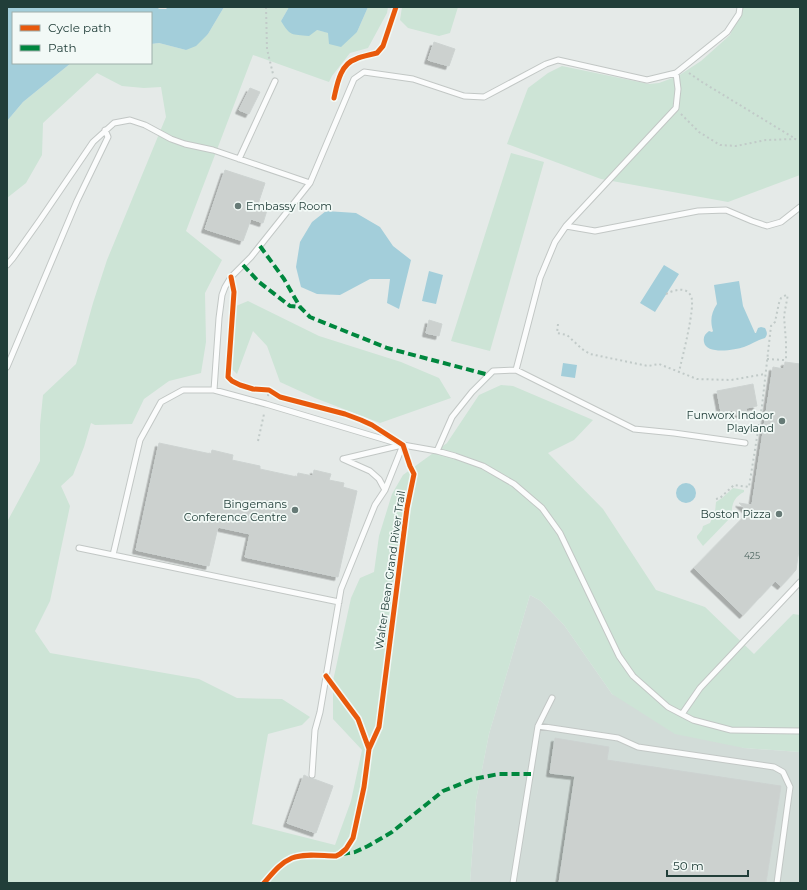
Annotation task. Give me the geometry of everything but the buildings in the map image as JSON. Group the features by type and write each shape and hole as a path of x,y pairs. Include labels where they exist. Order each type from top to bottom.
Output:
{"lane":[{"path":"214,390 219,318 222,295 225,287 231,277 251,257 310,183 354,80 364,72 413,80 464,96 484,97 546,64 558,60 647,80 676,72 728,32 739,14 740,7"},
{"path":"516,370 540,278 555,242 566,226 676,108 678,89 676,72"},
{"path":"239,159 275,81"},
{"path":"7,265 40,220 93,142 114,123 130,120 145,125 171,139 185,144 213,150 310,183"},
{"path":"7,367 77,201 108,137 105,130"},
{"path":"566,226 595,232 698,211 726,210 767,226 781,222 800,207"},
{"path":"437,451 452,417 472,392 493,371 516,370 634,429 745,443"},
{"path":"113,555 140,440 161,402 183,390 214,390 403,445 455,456 483,466 514,484 542,508 560,533 619,656 633,676 668,707 693,720 732,730 800,731"},
{"path":"385,490 379,479 370,471 343,459 403,445"},
{"path":"312,775 315,730 320,712 341,589 375,505 385,490 403,445"},
{"path":"79,548 339,602"},
{"path":"682,714 700,688 800,582"},
{"path":"513,883 538,726 552,698"},
{"path":"538,726 618,738 638,747 774,767 783,772 790,787 777,883"}],"path":[{"path":"266,7 267,49 275,81"},
{"path":"682,67 702,82 795,139"},
{"path":"676,108 699,132 720,145 736,146 766,140 800,140"},
{"path":"666,294 682,289 690,294 692,298 691,318 679,372"},
{"path":"716,499 720,498 734,485 749,487 762,406 765,374 767,358 771,326 775,322 778,303 781,298 788,294 784,316 786,359 781,361 767,358"},
{"path":"558,324 557,333 567,335 582,349 590,354 648,366 659,364 696,379 731,380 765,374"},
{"path":"258,441 264,414"},
{"path":"326,676 358,719 369,749"},
{"path":"368,756 372,741"}],"shaded area":[{"path":"530,595 541,601 564,625 612,694 744,748 800,752 800,883 470,883 476,800 489,734"}],"green space":[{"path":"224,7 289,7 281,21 329,33 329,44 357,32 368,7 388,7 387,13 368,48 350,53 329,82 253,55 186,231 222,260 205,293 206,342 201,373 169,381 144,399 132,424 95,425 91,423 84,447 73,475 61,486 70,506 50,601 35,631 50,653 199,679 237,698 282,699 310,717 302,725 268,734 252,824 335,845 351,801 362,750 333,719 333,681 351,598 360,578 374,572 379,536 392,494 403,475 447,443 479,395 501,385 513,386 593,420 574,440 548,453 603,509 656,590 705,607 754,654 793,614 800,615 800,752 744,748 675,734 612,694 564,625 541,601 530,595 489,734 476,800 470,883 7,883 7,522 40,461 40,425 43,395 76,364 107,260 166,117 161,87 144,88 122,86 97,73 43,123 42,155 26,183 7,198 7,121 23,102 70,64 152,64 152,44 159,43 186,50 208,34"},
{"path":"402,7 458,7 450,33 439,36 408,28 400,20"},
{"path":"743,7 800,7 800,175 728,202 601,179 507,144 528,88 548,73 562,66 649,84 659,83 678,76 701,61 730,35"},
{"path":"511,153 544,162 490,351 451,341"},
{"path":"248,301 319,336 401,362 439,378 451,398 380,423 315,398 280,382 267,346 253,331 237,374 231,368 236,306"},
{"path":"733,488 744,490 744,492 738,496 734,502 732,516 703,546 697,536 702,530 703,526 710,523 715,512 716,502"}],"water":[{"path":"7,7 157,7 159,9 166,9 168,7 224,7 208,34 196,46 186,50 159,43 152,44 152,12 12,12 12,64 70,64 23,102 7,121"},
{"path":"289,7 368,7 357,32 341,47 329,44 328,33 317,30 309,36 292,34 287,30 281,21"},
{"path":"326,211 356,213 380,227 393,246 411,260 399,309 387,303 390,279 370,279 340,295 317,294 301,287 296,267 300,242 312,222"},
{"path":"664,265 679,274 655,312 640,303"},
{"path":"429,271 443,275 436,304 422,301"},
{"path":"739,281 743,306 755,333 758,328 761,327 765,328 767,335 765,338 740,348 728,350 710,349 706,346 704,339 709,331 713,331 712,317 713,311 717,304 714,285"},
{"path":"563,363 577,365 575,378 561,376"},
{"path":"686,483 693,486 696,493 693,500 686,503 679,500 676,493 679,486"}],"marked path":[{"path":"260,246 284,279 300,307 310,317 387,348 489,375"},
{"path":"243,265 259,282 290,306 300,307"},
{"path":"342,854 355,852 392,832 443,791 473,779 499,774 531,774"}],"cycle path":[{"path":"334,98 336,87 346,65 358,58 377,53 383,46 396,7"},
{"name":"Walter Bean Grand River Trail","path":"231,277 234,292 228,377 240,385 253,389 269,390 280,397 345,414 372,425 403,445 414,474 407,508 379,727 369,749 364,787 353,838 346,849 336,856 297,856 288,860 276,869 264,883"},
{"path":"326,676 358,719 369,749"}],"place":[{"name":"Embassy Room","path":"238,206"},
{"name":"Funworx Indoor Playland","path":"782,421"},
{"name":"Bingemans Conference Centre","path":"295,510"},
{"name":"Boston Pizza","path":"779,514"}]}
